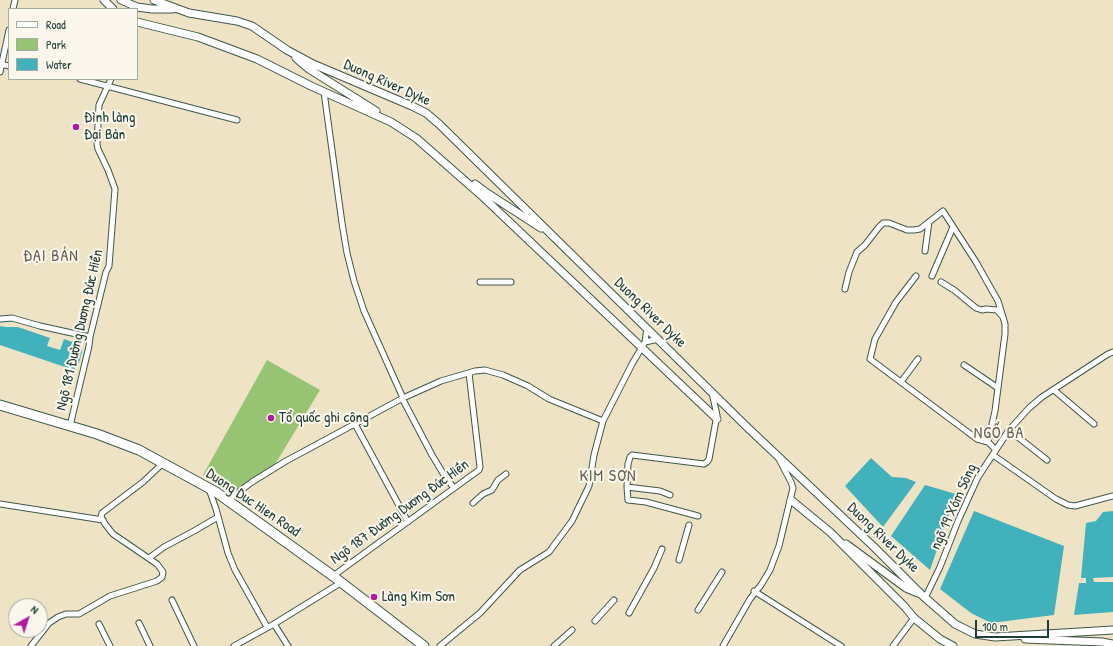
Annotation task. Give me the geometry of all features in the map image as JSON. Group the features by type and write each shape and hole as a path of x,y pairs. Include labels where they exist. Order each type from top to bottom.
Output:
{"highway":[{"name":"Duong Duc Hien Road","path":"0,405 97,434 139,450 209,489 228,500 334,576 424,646"}],"main road":[{"path":"104,0 112,8"},
{"path":"121,0 137,7 152,9 177,9"},
{"name":"Duong River Dyke","path":"154,0 189,13 243,22 262,32 287,50 339,76 426,113 440,124 777,455 955,624 984,636 1004,638 1038,634 1113,630"},
{"path":"138,24 198,37 251,56 324,92 391,122"},
{"path":"287,50 309,69 416,138 488,193 553,236"},
{"path":"416,138 487,200 644,345 717,419"},
{"path":"791,500 830,532 906,588 924,596"},
{"path":"830,532 905,607 914,618 940,639 953,646"},
{"path":"1004,638 1102,642 1113,644"}],"street":[{"path":"0,72 8,34"},
{"path":"84,80 237,120"},
{"name":"Ngõ 181 Đường Dương Đức Hiền","path":"70,426 90,337 106,272 109,266 115,189 97,144 99,105 111,80"},
{"path":"324,92 346,253 354,281 364,311 402,398 432,455 454,488"},
{"path":"846,289 849,272 857,252 865,245 883,223 889,223 908,230 914,230 920,228 944,212 976,262 998,301 1005,324 995,411 988,442"},
{"path":"925,251 929,222"},
{"path":"932,276 954,227"},
{"path":"916,276 896,302 878,333 870,359 977,439 988,442 996,450"},
{"path":"480,282 511,282"},
{"path":"941,282 954,290 976,308 982,310 996,310 1003,317"},
{"path":"0,319 12,318 90,337"},
{"path":"440,646 480,614 520,570 549,552 572,521 589,486 594,455 603,421 632,364 644,345 647,328"},
{"path":"644,345 659,339"},
{"name":"ngõ 19 Xóm Sông","path":"924,596 940,567 958,521 978,477 1009,430 1029,408 1042,397 1113,352"},
{"path":"901,382 918,359"},
{"path":"964,365 998,388"},
{"path":"228,500 252,482 286,461 402,398 440,381 480,370 495,372 528,386 548,399 603,421"},
{"name":"Ngõ 187 Đường Dương Đức Hiền","path":"334,576 477,472 480,468 469,373"},
{"path":"1054,390 1094,424"},
{"path":"698,516 646,502 628,500 628,464 632,454 704,464 707,462 709,459 717,419 712,392"},
{"path":"355,424 408,522"},
{"path":"1009,430 1046,460"},
{"path":"723,646 750,599 770,570 779,546 791,500 792,484 777,455"},
{"path":"993,455 1056,499 1068,505 1075,506 1113,496"},
{"path":"31,646 49,623 58,617 66,614 79,614 110,596 157,581 162,577 163,572 157,564 113,534 101,517 102,513 143,482 163,463"},
{"path":"473,503 492,490 498,480 506,474"},
{"path":"627,487 660,491 670,496"},
{"path":"209,489 228,554 267,628"},
{"path":"0,504 103,520"},
{"path":"149,558 164,547 218,517"},
{"path":"679,560 689,525"},
{"path":"629,613 654,568 662,549"},
{"path":"698,610 722,572"},
{"path":"234,646 274,624 342,582"},
{"path":"755,591 841,646"},
{"path":"172,600 194,646"},
{"path":"595,621 614,600"},
{"path":"893,646 914,618"},
{"path":"139,622 150,646"},
{"path":"99,624 110,646"},
{"path":"274,624 288,646"},
{"path":"554,646 572,630"}],"green space":[{"path":"267,360 320,390 274,466 232,493 203,475"}],"water":[{"path":"0,326 18,327 50,338 47,346 60,350 64,339 78,344 81,346 82,352 78,366 74,369 62,366 0,345"},
{"path":"871,458 892,477 906,478 916,482 883,527 845,486"},
{"path":"925,485 956,494 930,570 891,536"},
{"path":"974,511 1064,546 1054,615 991,623 971,613 940,589"},
{"path":"1113,511 1113,577 1093,578 1094,582 1113,582 1113,612 1074,615 1079,583 1086,583 1086,578 1081,578 1086,523 1096,521 1103,512"}],"place":[{"name":"Đình làng Đại Bản","path":"76,127"},
{"name":"Tổ quốc ghi công","path":"271,418"},
{"name":"Làng Kim Sơn","path":"374,597"}],"district":[{"name":"ĐẠI BẢN","path":"51,257"},
{"name":"NGỔ BA","path":"999,434"},
{"name":"KIM SƠN","path":"608,477"}]}
